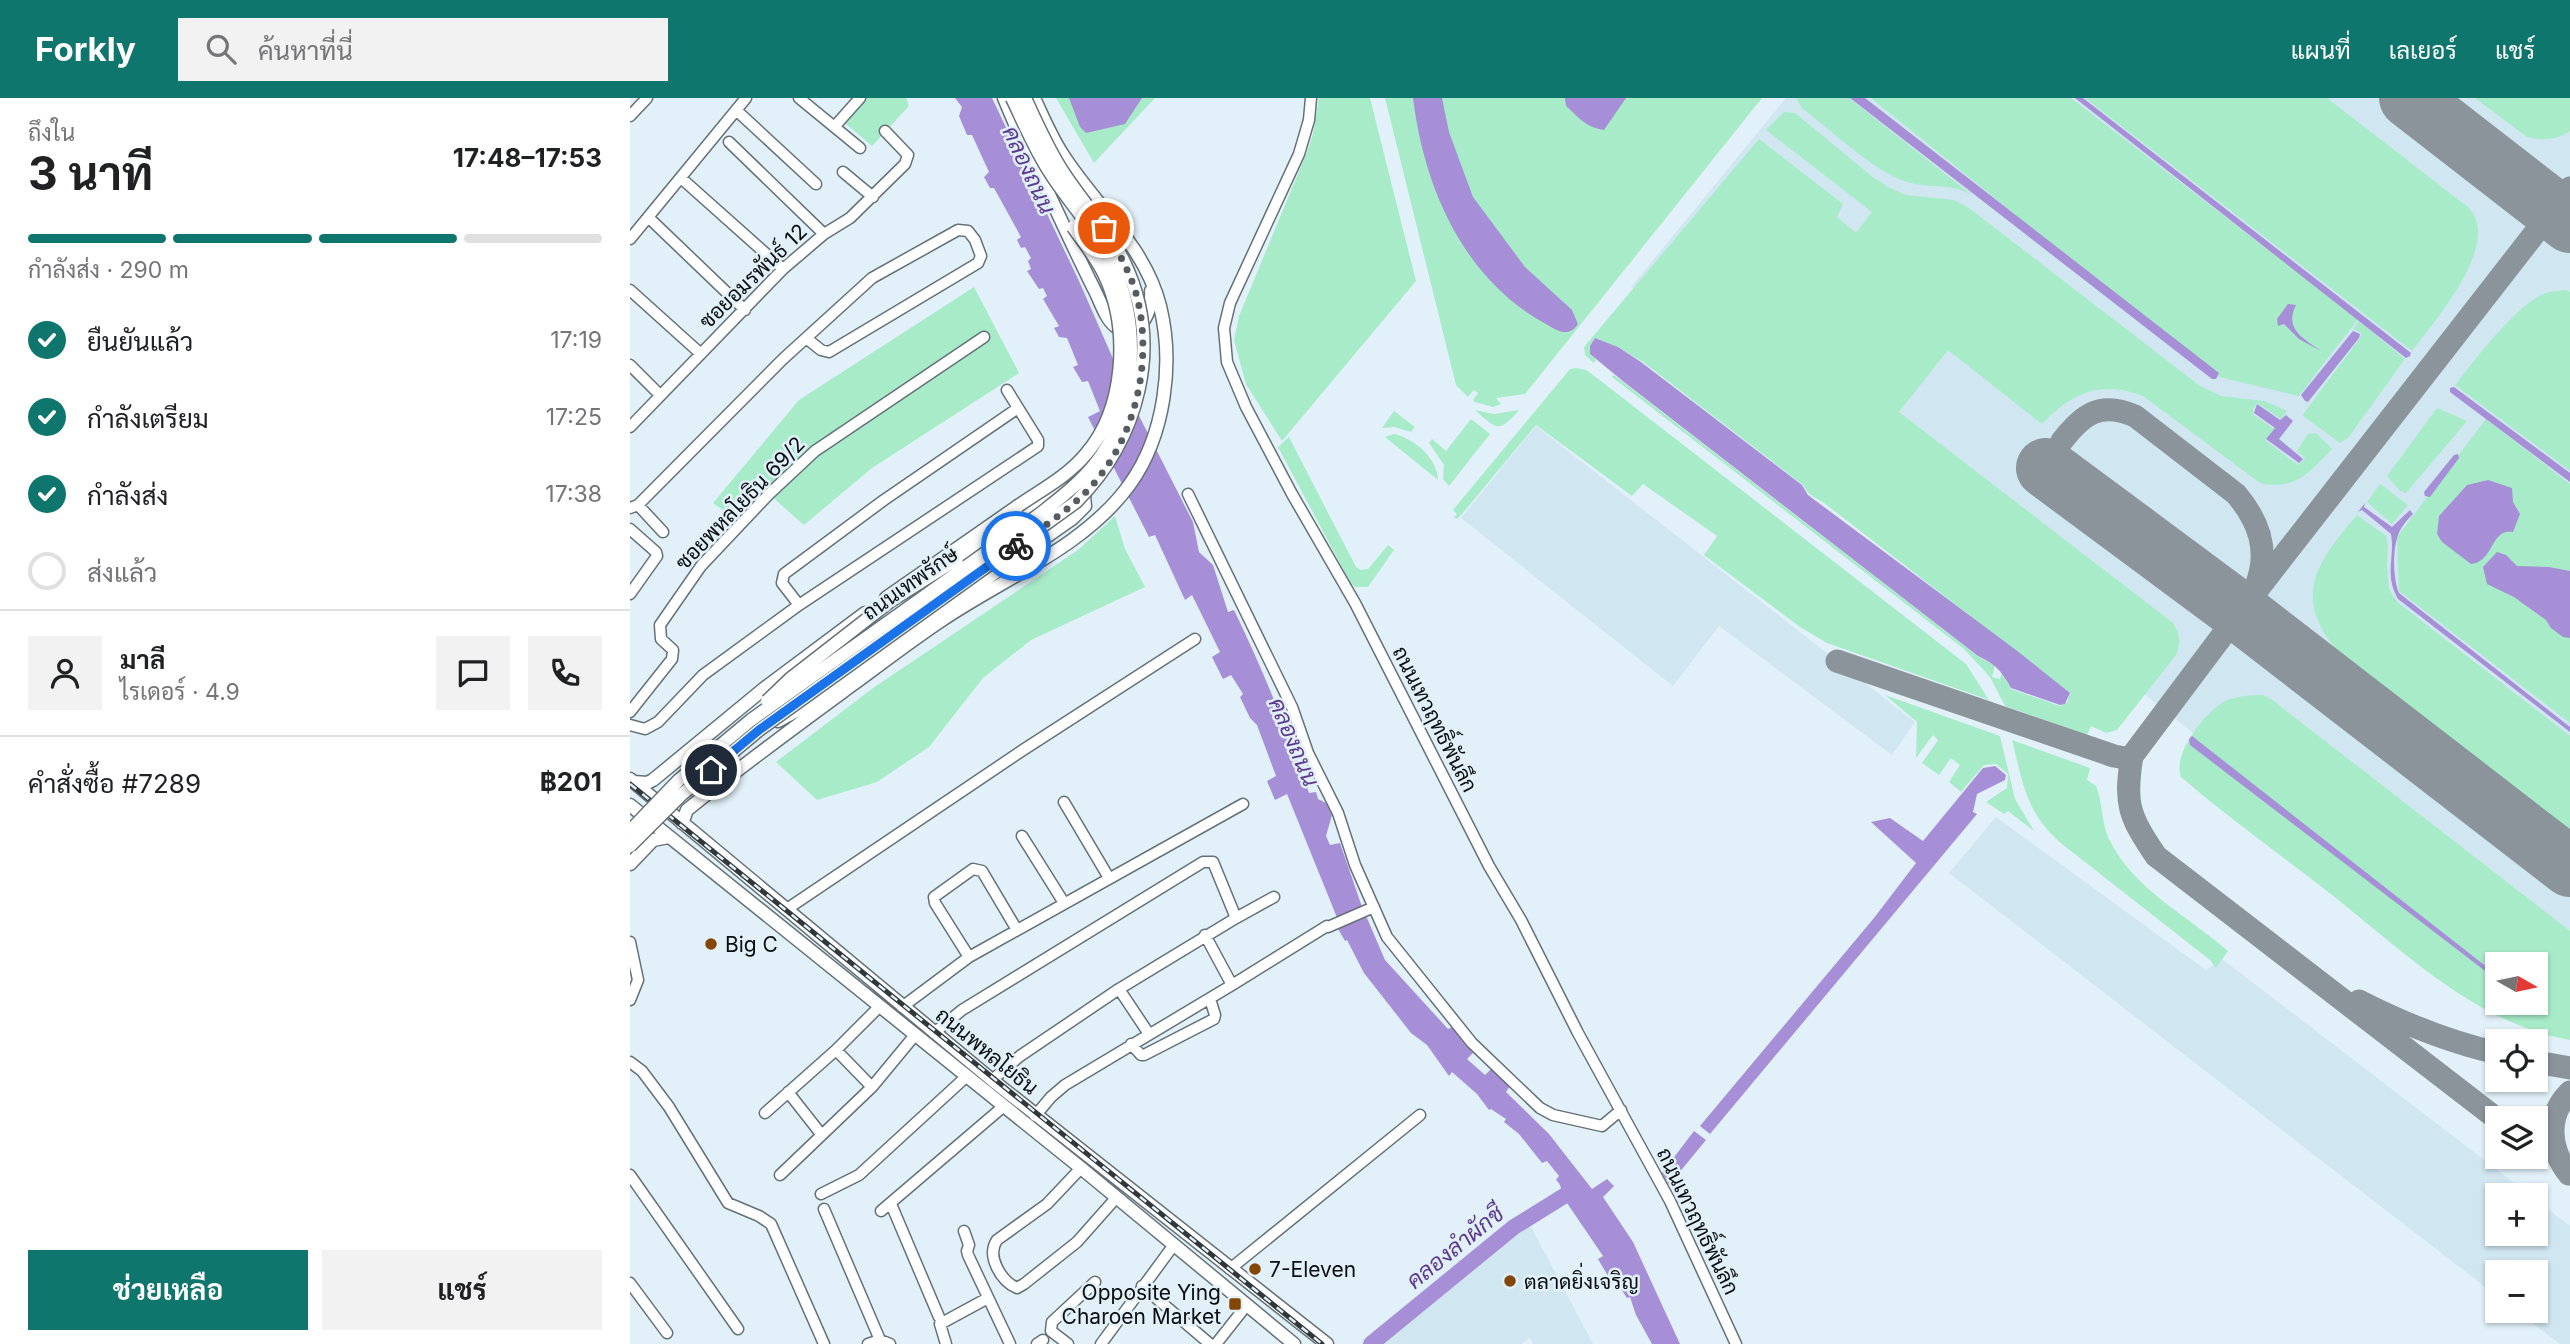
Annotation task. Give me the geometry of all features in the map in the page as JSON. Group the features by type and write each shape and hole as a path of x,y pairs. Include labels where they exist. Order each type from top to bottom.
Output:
{"main road":[{"name":"ถนนเทพรักษ์","path":"632,780 647,783 653,780 766,687 904,584 1067,472 1086,455 1106,423 1116,387 1120,358 1114,302 1106,277 1031,162 1004,98"},
{"name":"ถนนเทพรักษ์","path":"630,831 679,780 1040,514 1078,484 1097,462 1118,420 1126,396 1130,365 1127,306 1114,266 1050,173 1012,98"},
{"name":"ถนนเทพรักษ์","path":"630,846 755,725 1076,502 1112,458 1126,430 1142,372 1144,341 1139,304 1125,262 1104,228 1062,172 1025,98"},
{"path":"944,619 1079,535 1107,512 1130,484 1147,454 1163,395 1165,334 1159,304 1148,273 1129,242 1064,156 1048,130 1034,98"},
{"path":"1045,186 1102,305 1117,328 1139,327 1148,316 1152,294 1148,273"},
{"path":"1069,486 1084,495 1085,506 1080,513 809,704 755,725 769,699 790,679 890,602 1062,489 1069,486"},
{"path":"766,687 834,649 1062,489"},
{"path":"682,822 687,810 742,765 1035,553 1054,532"},
{"path":"716,728 709,735 706,744 709,758 725,769 742,765"},
{"name":"ถนนพหลโยธิน","path":"632,780 1035,1116 1086,1164 1116,1198 1294,1344"},
{"name":"ถนนพหลโยธิน","path":"630,805 1004,1106 1185,1234 1327,1344"},
{"path":"630,864 653,840 669,837"},
{"path":"1173,1247 1176,1237 1185,1234"}],"street":[{"path":"630,116 647,98"},
{"path":"630,239 746,98"},
{"path":"799,98 860,148"},
{"path":"835,127 860,98"},
{"name":"ถนนเทวฤทธิ์พันลึก","path":"1311,98 1309,120 1299,154 1230,303 1224,328 1227,362 1285,482 1355,603 1489,866 1521,920 1671,1201 1736,1344"},
{"path":"736,110 816,184"},
{"name":"ซอยอมรพันธ์ 12","path":"630,427 783,269 824,234 850,218 908,160 908,155 886,131"},
{"path":"729,142 824,234"},
{"path":"843,172 873,197"},
{"path":"681,178 783,269"},
{"path":"648,217 744,310"},
{"path":"663,532 634,506 806,338 872,278 958,230 968,231 975,240 981,256 978,263 829,352 806,338"},
{"path":"630,290 701,354"},
{"name":"ซอยพหลโยธิน 69/2","path":"630,712 674,655 673,650 661,639 660,625 701,566 814,451 984,337"},
{"path":"630,365 660,395"},
{"path":"630,725 645,729 658,722 703,676 799,606 1038,446 1038,440 1007,390"},
{"path":"799,606 782,583 784,574 884,500 1018,408"},
{"path":"1188,494 1292,707 1308,753 1338,813 1355,865 1387,937 1441,1009 1472,1043 1545,1112 1602,1126 1621,1111"},
{"path":"630,529 656,552 657,556 630,594"},
{"path":"787,909 1023,750 1195,639"},
{"path":"1064,802 1109,878"},
{"path":"902,1007 969,957 1243,804"},
{"path":"1023,836 1064,904"},
{"path":"934,1033 962,1010 1203,862 1211,862 1217,867 1236,918"},
{"path":"969,957 933,897 974,869 982,871 1017,930"},
{"path":"992,1080 1020,1056 1119,989 1205,935 1274,897"},
{"path":"1035,1116 1065,1085 1131,1044 1330,926 1374,907"},
{"path":"1205,935 1232,985"},
{"path":"630,942 638,980 630,1000"},
{"path":"1119,989 1149,1034"},
{"path":"1131,1044 1144,1055 1214,1019 1209,999"},
{"path":"765,1114 879,1007"},
{"path":"780,1175 872,1087 915,1035"},
{"path":"836,1050 872,1087"},
{"path":"630,1062 642,1071 669,1107 728,1203 771,1224 824,1344"},
{"path":"821,1194 859,1175 967,1076"},
{"path":"788,1092 821,1134"},
{"path":"939,1317 886,1208 1004,1106"},
{"path":"1230,1269 1420,1115"},
{"path":"1086,1164 1047,1204 997,1240 993,1246 994,1262 1011,1285 1017,1287 1024,1284 1077,1242 1116,1198"},
{"path":"630,1175 737,1329"},
{"path":"824,1209 885,1342 868,1344"},
{"path":"964,1231 969,1245 968,1255 1010,1344"},
{"path":"1101,1344 1173,1247"},
{"path":"1068,1344 1051,1331 1052,1322 1095,1282"},
{"path":"630,1283 667,1333"},
{"path":"1142,1286 1210,1344"},
{"path":"946,1344 940,1324 988,1298"},
{"path":"1216,1344 1246,1306"}],"shaded area":[{"path":"955,98 992,98 1079,281 1132,402 1193,522 1199,552 1213,565 1228,612 1234,610 1245,633 1309,793 1316,792 1318,799 1326,803 1332,815 1326,836 1330,845 1340,843 1361,904 1385,960 1448,1029 1452,1027 1473,1053 1467,1059 1485,1075 1492,1068 1510,1086 1506,1092 1549,1134 1592,1189 1607,1179 1614,1186 1603,1197 1633,1242 1680,1344 1652,1344 1636,1315 1630,1297 1627,1298 1615,1280 1611,1281 1598,1259 1603,1256 1567,1203 1556,1180 1559,1176 1547,1161 1542,1163 1519,1134 1504,1122 1506,1119 1489,1110 1477,1094 1452,1072 1449,1076 1427,1045 1411,1033 1364,973 1347,940 1345,941 1337,927 1340,925 1287,794 1275,800 1267,781 1276,776 1257,725 1250,718 1240,697 1243,694 1231,675 1223,679 1212,657 1220,652 1192,595 1185,600 1155,535 1149,537 1088,417 1100,411 1088,381 1082,382 1073,367 1078,365 1067,338 1059,337 1054,328 1059,326 1043,299 1047,296 1027,271 1031,269 1028,261 1031,258 1025,247 1021,248 1017,240 1021,237 994,188 990,188 984,177 989,172 972,135 967,135 959,116 962,107"},
{"path":"1069,98 1142,98 1125,124 1086,133 1080,127"},
{"path":"1413,98 1442,98 1449,132 1473,197 1525,267 1572,310 1578,324 1571,331 1554,329 1517,305 1492,282 1470,256 1452,228 1438,197 1418,131"},
{"path":"1565,98 1626,98 1604,130 1579,118 1566,106"},
{"path":"1786,98 2570,98 2570,1032 2548,1013 2548,952 2485,952 2485,964 1631,287"},
{"path":"1850,98 1865,98 2219,373 2216,379 2212,379"},
{"path":"2075,98 2083,98 2411,353 2410,356 2406,358"},
{"path":"2288,304 2296,305 2292,320 2297,332 2321,351 2299,339 2284,324 2278,326 2277,319"},
{"path":"2353,331 2360,334 2359,338 2308,402 2305,401 2301,395"},
{"path":"1595,338 1618,347 1641,362 1802,485 1808,495 2016,650 2070,693 2065,704 2060,705 2011,688 1994,665 1978,656 1590,354 1590,346"},
{"path":"2454,387 2570,473 2570,482 2450,392 2450,388"},
{"path":"2257,404 2280,420 2286,415 2293,421 2279,439 2303,459 2299,463 2266,439 2275,428 2254,413"},
{"path":"1536,426 1915,722 1892,755 1719,626 1673,686 1461,518"},
{"path":"2458,454 2459,458 2430,497 2425,496 2424,492 2454,455"},
{"path":"2488,480 2512,488 2513,502 2520,514 2513,532 2500,535 2479,562 2471,564 2442,542 2437,534 2439,516 2467,485"},
{"path":"2365,503 2364,507 2392,527 2410,510 2413,514 2402,527 2396,541 2394,569 2399,593 2570,727 2570,732 2398,599 2391,574 2391,534 2362,510 2358,512"},
{"path":"2497,552 2506,555 2517,566 2570,571 2570,638 2563,637 2551,628 2546,620 2514,597 2487,584 2483,567"},
{"path":"2192,736 2485,966 2485,971 2190,745 2189,739"},
{"path":"1995,766 2006,775 2005,780 1977,794 1973,812 1977,814 1710,1134 1700,1126 1874,918 1916,863 1871,822 1890,818 1923,841 1983,768"},
{"path":"1996,817 2206,970 2222,959 2485,1161 2485,1169 2496,1169 2514,1183 2485,1183 2485,1246 2548,1246 2548,1209 2570,1226 2570,1344 2560,1344 2532,1323 2548,1323 2548,1260 2485,1260 2485,1287 1949,873"},
{"path":"1694,1131 1706,1140 1669,1185 1662,1173"},
{"name":"ตลาดยิ่งเจริญ","path":"1530,1225 1593,1344 1533,1344 1530,1338 1521,1344 1383,1344"}],"green space":[{"path":"866,98 906,98 909,106 872,146 846,124"},
{"path":"1056,98 1155,98 1094,163"},
{"path":"1319,98 1370,98 1416,281 1282,441 1246,384 1234,340 1239,316 1307,152"},
{"path":"1385,98 1762,98 1525,394 1496,398 1501,404 1493,407 1475,402 1473,400 1478,393 1474,390 1468,397 1456,385"},
{"path":"1796,98 1849,98 1973,196 1947,187 1913,184 1892,176 1865,159 1802,108"},
{"path":"1871,98 2071,98 2358,319 2299,396 2215,376"},
{"path":"2085,98 2327,98 2469,208 2477,224 2477,242 2471,262 2448,302 2412,351"},
{"path":"2475,98 2570,98 2570,131 2549,139 2527,137"},
{"path":"1784,112 1795,113 1890,188 1906,195 1954,200 1969,208 2200,386 2221,396 2264,401 2287,411 2281,419 2257,403 2253,409 2254,415 2274,429 2265,440 2298,465 2305,458 2297,451 2308,434 2316,433 2332,449 2301,478 2283,484 2260,483 2143,396 2114,389 2088,392 2065,404 2042,424 1948,350 1899,412 2173,623 2179,639 2176,655 2117,730 2106,733 2091,726 2087,735 2005,706 1990,677 1964,649 1612,377 1614,375 1979,657 1995,665 1992,677 2000,679 2002,671 2011,689 2060,706 2067,703 2070,693 1809,494 1803,485 1643,362 1618,347 1595,338 1590,347 1590,354 1596,360 1594,363 1585,355 1584,347 1759,139 1843,204 1837,217 1856,233 1872,212 1766,130"},
{"path":"974,287 1019,373 872,468 804,525 763,489 738,520 713,503 799,400"},
{"path":"2549,292 2570,292 2570,471 2455,385 2498,332 2524,306"},
{"path":"2359,321 2405,359 2348,438 2340,443 2303,416 2360,338 2361,333 2353,329"},
{"path":"1570,369 1586,370 1597,378 1966,664 1989,700 1827,643 1800,627 1704,555 1717,536 1643,484 1632,496 1536,425 1462,514 1457,519 1454,517 1457,514 1453,510"},
{"path":"2437,408 2467,421 2406,493 2400,491 2387,476"},
{"path":"1475,410 1494,414 1519,410 1507,423 1498,426 1488,422"},
{"path":"1394,411 1415,427 1411,432 1394,427 1382,428"},
{"path":"1471,419 1490,434 1449,486 1443,479 1444,465 1429,443 1432,439 1446,451"},
{"path":"2486,419 2570,484 2570,723 2399,591 2397,537"},
{"path":"1394,434 1417,445 1429,457 1438,480 1385,437"},
{"path":"1289,437 1356,567 1361,570 1368,569 1388,545 1394,550 1368,587 1355,587 1350,582 1278,447"},
{"path":"2380,484 2408,505 2392,524 2367,502"},
{"path":"2357,515 2386,536 2389,589 2397,602 2570,736 2570,830 2336,649 2322,630 2315,612 2315,579 2331,547"},
{"path":"1115,516 1125,549 1145,587 1031,640 983,678 929,747 877,782 817,800 776,762 873,688 1078,550"},
{"path":"1885,695 2000,736 2015,799 2034,831 2008,811 2004,814 1986,802 2007,788 2008,774 1996,764 1984,765 1961,792 1949,782 1960,765 1951,758 1939,775 1922,763 1938,740 1933,735 1916,758 1917,722"},
{"path":"2263,695 2271,699 2570,931 2570,1040 2548,1035 2548,1029 2529,1029 2497,1015 2548,1015 2548,952 2485,952 2485,1009 2414,962 2181,777 2181,757 2192,734 2217,706 2229,699"},
{"path":"2012,740 2090,768 2087,780 2096,786 2106,833 2119,857 2162,901 2228,951 2216,968 2210,960 2050,832 2033,809 2028,797"}],"waterway":[{"name":"คลองลำผักชี","path":"1371,1344 1514,1227 1572,1191"}],"taxiway":[{"path":"2485,1110 2156,856 2134,819 2129,798 2130,772 2132,756 2240,612 2570,188"},
{"path":"2062,441 2077,424 2093,413 2112,410 2135,416 2236,494 2244,504 2256,526 2262,549 2256,586"},
{"path":"1837,661 2114,756 2132,756"},
{"path":"2359,1001 2427,1031 2485,1050"},
{"path":"2548,1064 2570,1068"},
{"path":"2569,1174 2557,1154 2553,1132 2557,1111 2570,1092"}],"runway":[{"path":"2409,98 2570,223"},
{"path":"2046,468 2240,612 2570,867"}],"railway":[{"path":"630,784 1322,1344"}],"way so far":[{"path":"1016,546 1076,502 1095,482 1112,458 1126,430 1137,398 1144,341 1139,304 1125,262 1104,228"}],"place":[{"name":"Big C","path":"711,944"},
{"name":"7-Eleven","path":"1255,1269"},
{"name":"ตลาดยิ่งเจริญ","path":"1510,1281"},
{"name":"Opposite Ying Charoen Market","path":"1235,1304"}],"route":[{"path":"711,770 759,730 1016,546"}],"water label":[{"name":"คลองถนน","path":"1029,170"},
{"name":"คลองถนน","path":"1294,742"}]}
